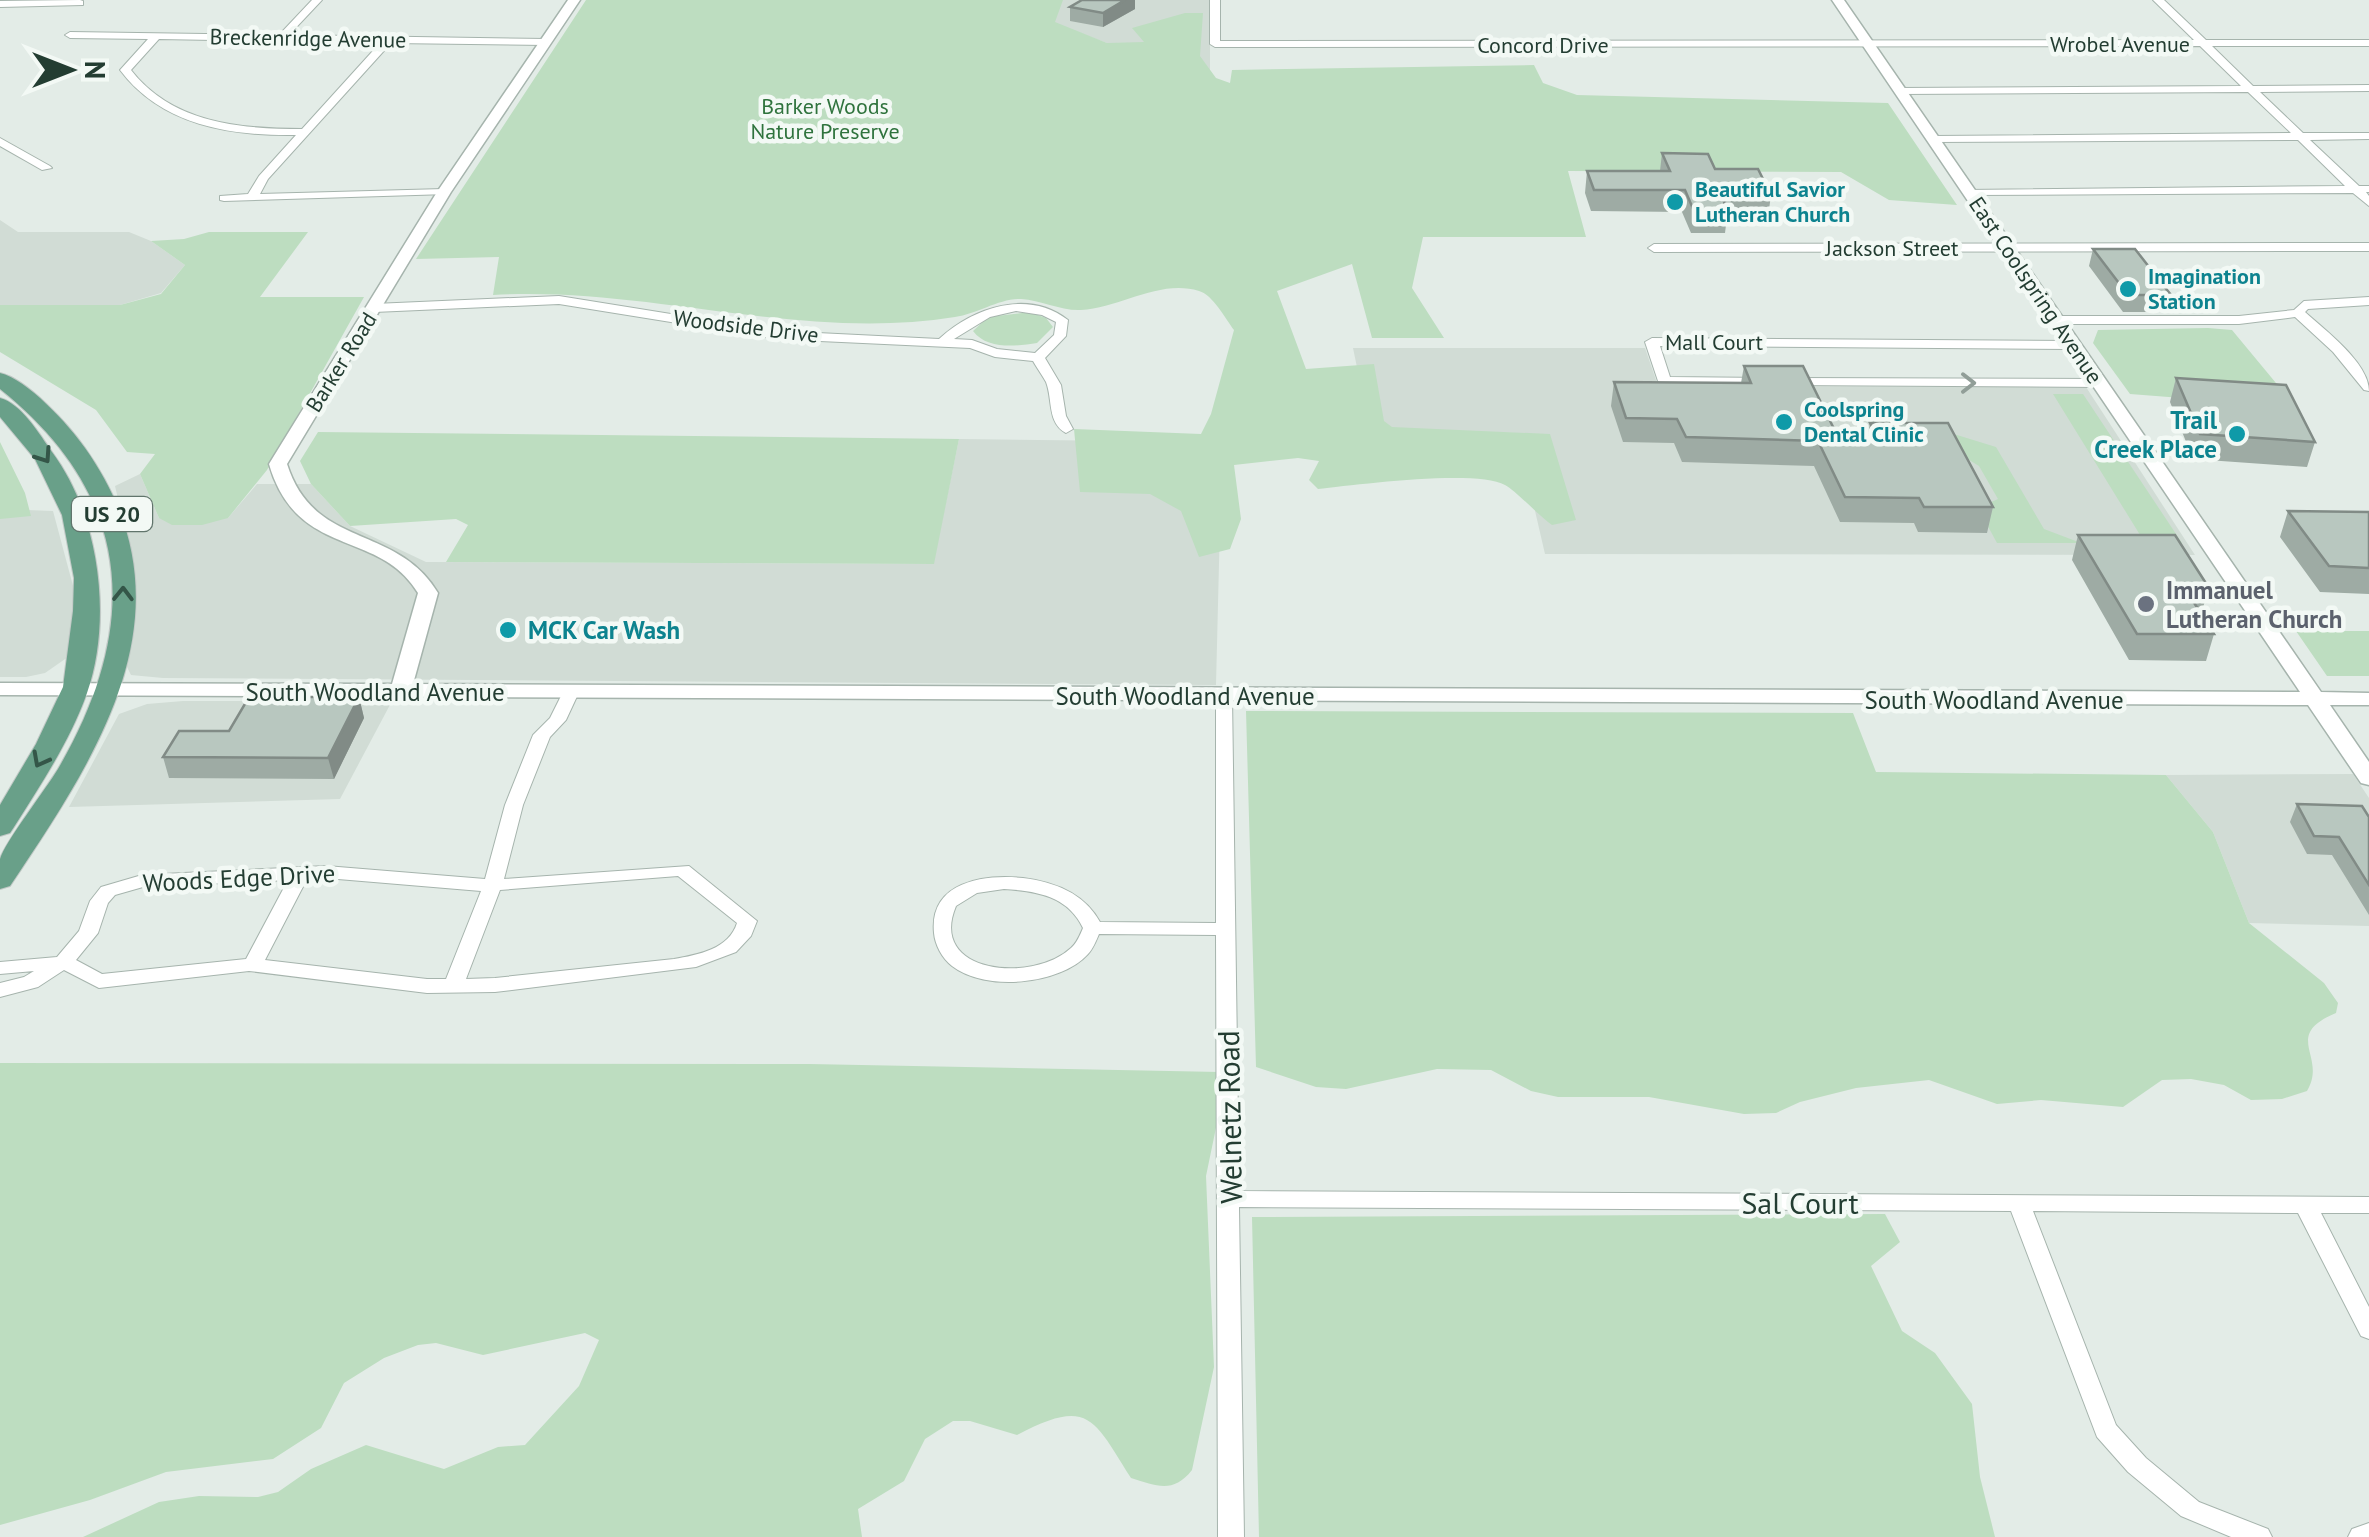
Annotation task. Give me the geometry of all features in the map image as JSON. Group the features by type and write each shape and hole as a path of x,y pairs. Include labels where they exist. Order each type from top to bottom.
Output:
{"main road":[{"name":"US 20","path":"0,378 58,426 91,466 110,505 124,571 124,604 108,690 70,768 0,880"},
{"name":"US 20","path":"0,404 32,438 62,484 85,545 88,613 75,690 39,764 0,827"}],"street":[{"path":"283,36 317,0"},
{"name":"Barker Road","path":"400,692 428,593 414,572 346,540 308,516 280,479 278,464 444,192 574,0"},
{"name":"Concord Drive","path":"1215,0 1216,44 1870,46"},
{"name":"East Coolspring Avenue","path":"1838,0 2369,778"},
{"path":"2158,0 2362,189 2369,202"},
{"path":"0,4 80,4"},
{"name":"Breckenridge Avenue","path":"70,35 546,42"},
{"path":"157,36 126,70 134,84 155,98 221,128 307,132"},
{"path":"253,196 263,178 389,39"},
{"name":"Wrobel Avenue","path":"1870,46 2369,42"},
{"path":"1900,91 2369,88"},
{"path":"1934,139 2369,136"},
{"path":"0,141 46,168"},
{"path":"1970,192 2362,189"},
{"path":"224,198 444,192"},
{"name":"Jackson Street","path":"1654,248 2369,248"},
{"name":"Woodside Drive","path":"374,308 559,300 777,334 945,340 995,353 1038,357"},
{"path":"2054,320 2239,320 2298,313 2304,305 2369,300"},
{"path":"945,340 983,312 1026,307 1062,320 1062,336 1038,357 1054,385 1059,416 1066,429"},
{"path":"2298,313 2338,349 2369,386"},
{"name":"Mall Court","path":"2074,345 1652,342 1665,382 2100,383"},
{"name":"South Woodland Avenue","path":"0,689 2369,699"},
{"path":"454,984 493,884 514,805 542,735 557,720 571,692"},
{"name":"Welnetz Road","path":"1224,696 1231,1537"},
{"name":"Woods Edge Drive","path":"682,870 747,921 746,932 732,946 696,961 496,984 426,986 253,966 99,980 64,962 88,932 99,901 122,884 301,873 493,884 682,870"},
{"path":"253,966 301,873"},
{"path":"1009,884 1037,886 1062,894 1082,909 1093,928 1090,943 1068,962 1017,977 988,975 963,965 946,947 940,928 943,909 958,894 981,886 1009,884"},
{"path":"1093,928 1227,928"},
{"path":"0,968 64,962"},
{"path":"0,990 30,982 64,962"},
{"name":"Sal Court","path":"1230,1200 2369,1204"},
{"path":"2019,1204 2106,1430 2137,1465 2190,1509 2259,1537"},
{"path":"2304,1204 2369,1330"},
{"path":"2360,1537 2369,1534"}],"shaded area":[{"path":"993,0 1210,0 1210,82"},
{"path":"0,220 18,232 129,232 151,241 185,265 161,293 120,305 0,305"},
{"path":"1353,348 1645,348 1658,386 2086,387 2195,555 1545,554 1517,433 1370,430"},
{"path":"959,439 1222,442 1216,685 163,678 131,675 125,663 134,618 134,566 115,486 140,474 159,518 228,518 257,484 311,484 350,526 426,562 933,564"},
{"path":"0,509 53,511 76,597 68,657 45,673 0,677"},
{"path":"392,701 340,799 69,807 119,714 147,704"},
{"path":"2353,774 2369,798 2369,926 2249,923 2213,832 2166,775"}],"green space":[{"name":"Barker Woods Nature Preserve","path":"586,0 1063,0 1055,22 1107,43 1144,42 1132,28 1185,13 1203,13 1200,56 1216,78 1230,83 1232,70 1534,65 1543,83 1577,95 1888,103 1957,205 1889,200 1841,172 1568,171 1586,237 1423,237 1412,288 1444,338 1372,338 1352,264 1277,291 1306,369 1374,364 1384,421 1392,427 1550,434 1576,520 1552,525 1510,488 1490,480 1414,479 1318,489 1309,480 1319,461 1298,458 1234,465 1241,519 1230,549 1199,557 1181,511 1150,494 1080,492 1074,429 1201,434 1211,414 1234,330 1214,302 1199,291 1155,291 1081,310 1013,299 955,317 840,323 609,298 493,295 499,257 416,259"},
{"path":"209,232 308,232 260,297 364,297 267,470 228,518 202,525 172,525 159,518 140,474 155,454 127,452 96,410 0,352 0,305 120,305 161,294 185,265 151,241 184,239"},
{"path":"1030,312 1046,318 1053,327 1037,343 994,344 973,331 988,317"},
{"path":"2098,330 2232,330 2296,407 2130,394 2093,343"},
{"path":"2053,394 2083,394 2182,543 2145,543"},
{"path":"318,432 959,439 934,564 446,562 468,525 456,519 350,526 311,484 300,461"},
{"path":"1927,434 1957,435 1996,447 2044,529 2081,543 1997,543 1978,508 1998,499 1979,466"},
{"path":"0,442 25,493 31,516 0,519"},
{"path":"2296,631 2369,631 2369,676 2327,676"},
{"path":"1246,711 1853,713 1876,772 2166,775 2213,832 2249,923 2324,983 2338,1003 2336,1013 2311,1030 2308,1039 2313,1067 2307,1091 2282,1099 2251,1100 2224,1085 2191,1079 2162,1080 2123,1107 2041,1100 1997,1104 1929,1080 1856,1088 1800,1102 1776,1113 1744,1114 1649,1097 1558,1097 1531,1091 1491,1070 1437,1069 1346,1089 1316,1087 1256,1067"},
{"path":"0,1063 809,1064 1220,1072 1218,1118 1206,1176 1214,1367 1192,1470 1178,1482 1164,1486 1131,1478 1097,1428 1075,1416 1041,1423 1017,1435 970,1421 953,1421 925,1439 904,1481 858,1509 862,1537 83,1537 159,1502 199,1496 258,1497 278,1492 311,1469 366,1445 444,1469 498,1447 525,1445 579,1386 599,1340 585,1333 483,1355 436,1343 418,1345 384,1358 344,1383 321,1428 273,1459 166,1472 90,1500 0,1525"},
{"path":"1885,1214 1900,1242 1871,1266 1902,1331 1935,1353 1972,1404 1980,1477 1995,1537 1259,1537 1252,1217"}],"building":[{"path":"1082,0 1125,0 1103,13 1070,7"},
{"path":"1662,153 1708,154 1715,169 1758,169 1771,195 1721,195 1728,211 1694,211 1685,190 1594,190 1587,171 1670,171"},
{"path":"2093,249 2135,249 2171,295 2128,295"},
{"path":"1744,366 1803,366 1839,439 1878,439 1870,423 1948,423 1993,507 1924,507 1919,498 1845,497 1818,441 1686,437 1677,419 1626,418 1614,382 1751,383"},
{"path":"2176,378 2286,385 2315,442 2200,434"},
{"path":"2288,511 2369,512 2369,568 2329,566"},
{"path":"2078,535 2175,535 2209,588 2184,587 2214,634 2137,634"},
{"path":"249,697 359,697 328,758 163,757 179,731 229,731"},
{"path":"2297,804 2362,806 2369,817 2369,885 2339,837 2314,836"}],"place":[{"name":"Beautiful Savior Lutheran Church","path":"1675,202"},
{"name":"Imagination Station","path":"2128,289"},
{"name":"Coolspring Dental Clinic","path":"1784,422"},
{"name":"Trail Creek Place","path":"2237,434"},
{"name":"Immanuel Lutheran Church","path":"2146,604"},
{"name":"MCK Car Wash","path":"508,630"}]}
